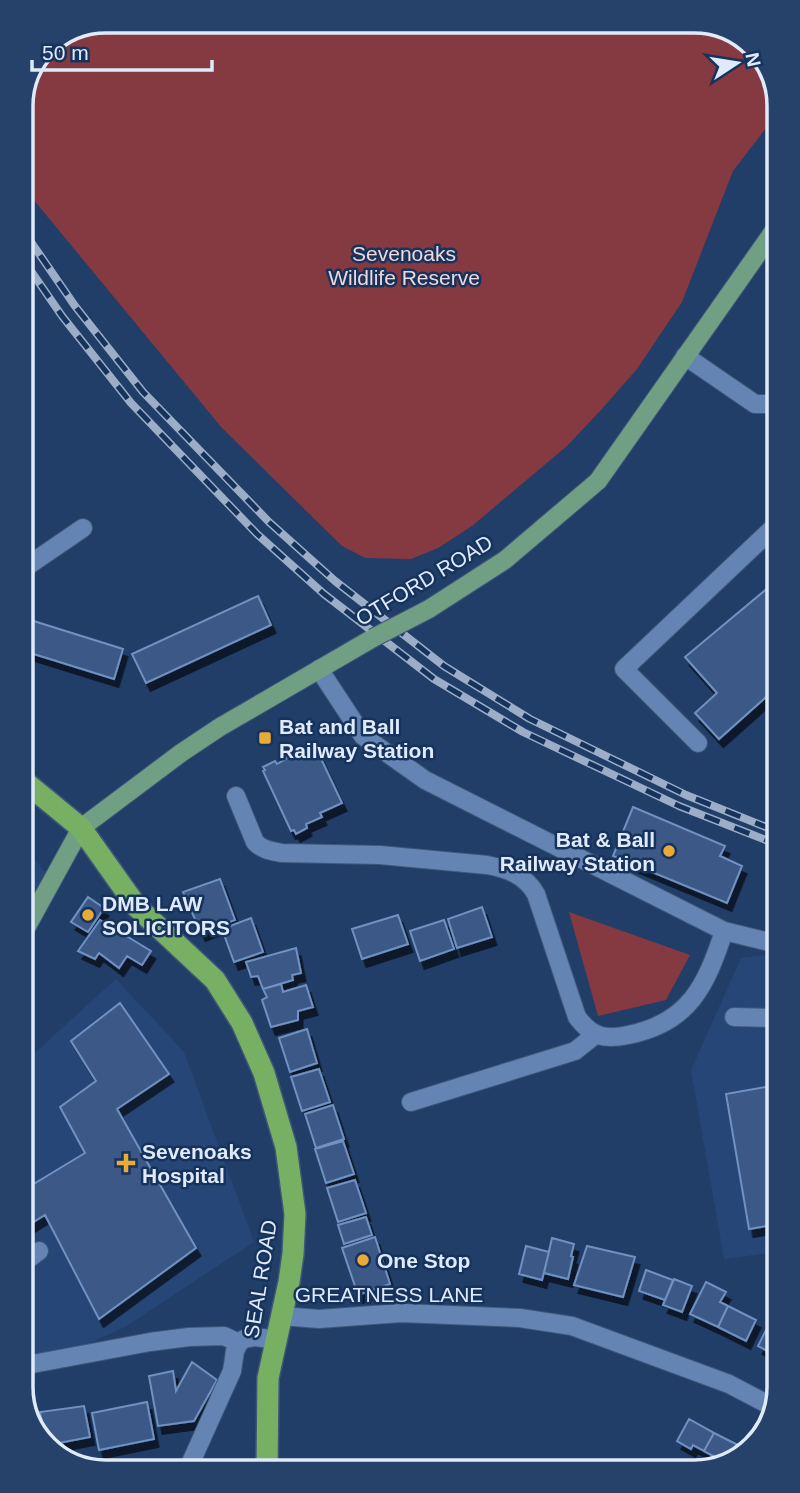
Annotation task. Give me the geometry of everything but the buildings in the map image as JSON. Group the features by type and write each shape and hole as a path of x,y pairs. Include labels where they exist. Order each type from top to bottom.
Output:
{"highway":[{"name":"SEAL ROAD","path":"33,789 81,828 136,907 215,980 242,1023 258,1056 279,1121 295,1202 293,1254 267,1388 267,1460"}],"main road":[{"name":"OTFORD ROAD","path":"81,828 181,753 232,720 319,668 429,609 505,560 598,481 767,240"},
{"path":"33,915 81,828"}],"street":[{"path":"685,356 755,404 767,404"},
{"path":"33,562 83,528"},
{"path":"698,743 624,669 767,534"},
{"path":"319,668 363,736 425,779 724,931 767,942"},
{"path":"236,796 256,844 270,851 393,856 487,865 517,874 529,883 536,894 577,1017 595,1035 607,1038 636,1034 675,1017 703,984 724,931"},
{"path":"734,1017 767,1018"},
{"path":"411,1102 573,1052 595,1035"},
{"name":"GREATNESS LANE","path":"282,1317 310,1319 401,1313 520,1318 572,1326 729,1384 765,1403"},
{"path":"33,1365 179,1338 222,1336 239,1343"},
{"path":"192,1460 231,1373 239,1343 255,1337 277,1340"}],"shaded area":[{"path":"33,857 45,872 33,896"},
{"path":"767,955 767,1253 724,1259 691,1070 741,958"},
{"name":"Sevenoaks Hospital","path":"116,979 184,1052 254,1242 125,1327 33,1369 33,1054"}],"green space":[{"name":"Sevenoaks Wildlife Reserve","path":"107,33 698,33 726,41 752,62 765,92 767,127 733,171 682,302 637,369 601,410 567,446 472,526 438,548 411,559 365,558 342,546 222,428 33,199 33,102 41,74 58,51 79,39"},
{"path":"569,912 690,955 666,1000 598,1016"}],"railway":[{"path":"33,245 75,306 143,392 269,522 335,581 444,666 530,719 686,795 767,827"},
{"path":"33,274 62,316 131,403 257,534 324,594 434,679 523,732 679,806 767,840"}],"place":[{"name":"Bat and Ball Railway Station","path":"265,738"},
{"name":"Bat & Ball Railway Station","path":"669,851"},
{"name":"DMB LAW SOLICITORS","path":"88,915"},
{"name":"Sevenoaks Hospital","path":"126,1163"},
{"name":"One Stop","path":"363,1260"}]}
